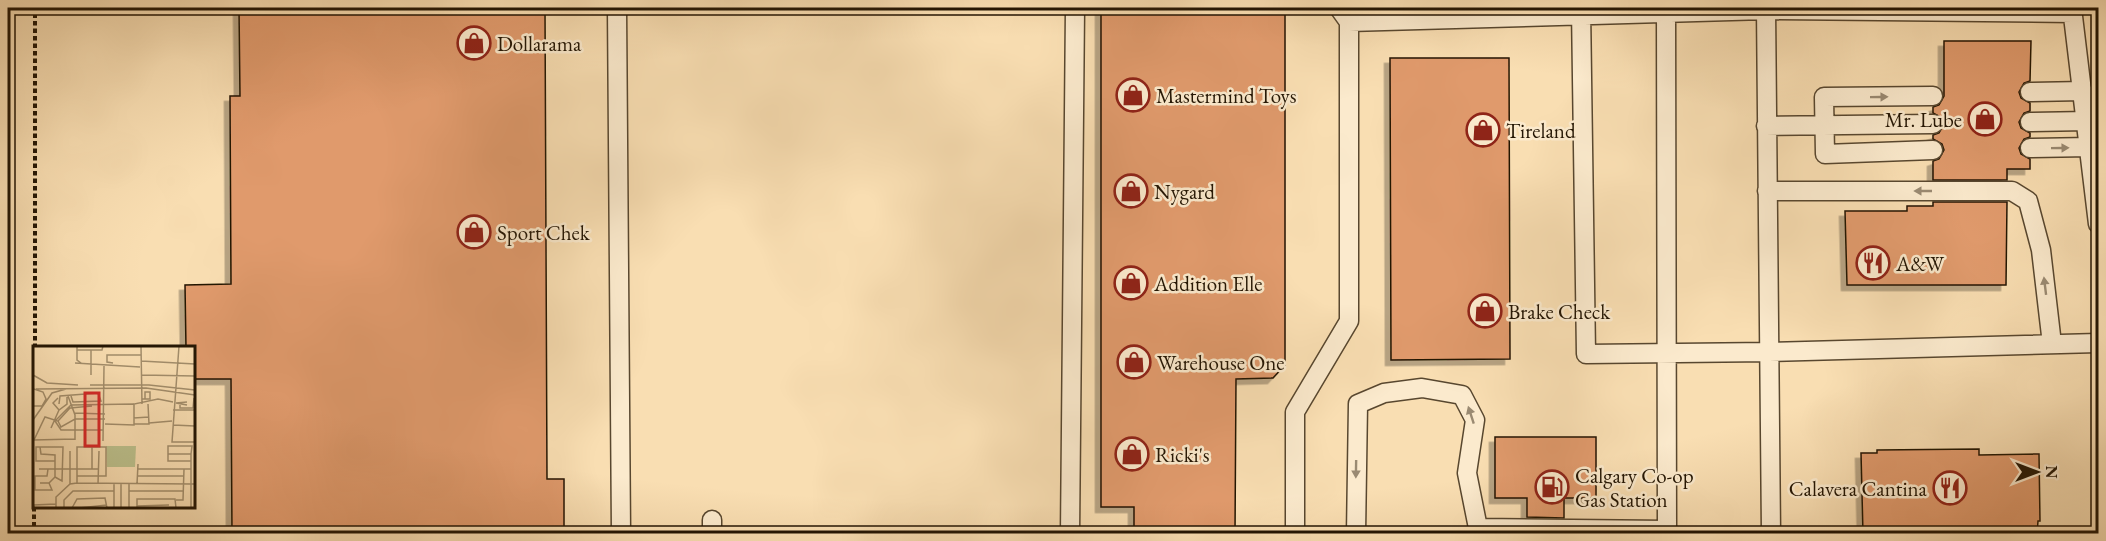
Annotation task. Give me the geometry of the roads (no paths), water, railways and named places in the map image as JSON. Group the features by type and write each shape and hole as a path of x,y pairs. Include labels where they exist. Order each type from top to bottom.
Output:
{"lane":[{"path":"617,8 621,534"},
{"path":"1070,534 1075,8"},
{"path":"1766,9 1771,534"},
{"path":"1295,534 1296,412 1349,321 1344,15 1766,9 2073,10 2098,224"},
{"path":"1356,534 1358,404 1384,393 1422,388 1462,395 1475,420 1467,473 1478,531 1667,532 1666,10"},
{"path":"1581,11 1586,354 1769,352 2098,343"},
{"path":"2030,92 2083,91"},
{"path":"1933,96 1824,97 1825,154 1933,150"},
{"path":"2030,122 2087,121"},
{"path":"1766,126 1933,124"},
{"path":"2030,148 2090,147"},
{"path":"1767,191 2012,191 2028,201 2038,240 2052,344"}],"place":[{"name":"Dollarama","path":"474,43"},
{"name":"Mastermind Toys","path":"1133,95"},
{"name":"Mr. Lube","path":"1985,119"},
{"name":"Tireland","path":"1483,130"},
{"name":"Nygard","path":"1131,191"},
{"name":"Sport Chek","path":"474,232"},
{"name":"A&W","path":"1873,263"},
{"name":"Addition Elle","path":"1131,283"},
{"name":"Brake Check","path":"1485,311"},
{"name":"Warehouse One","path":"1134,362"},
{"name":"Ricki's","path":"1132,454"},
{"name":"Calgary Co-op Gas Station","path":"1552,487"},
{"name":"Calavera Cantina","path":"1950,488"}]}
